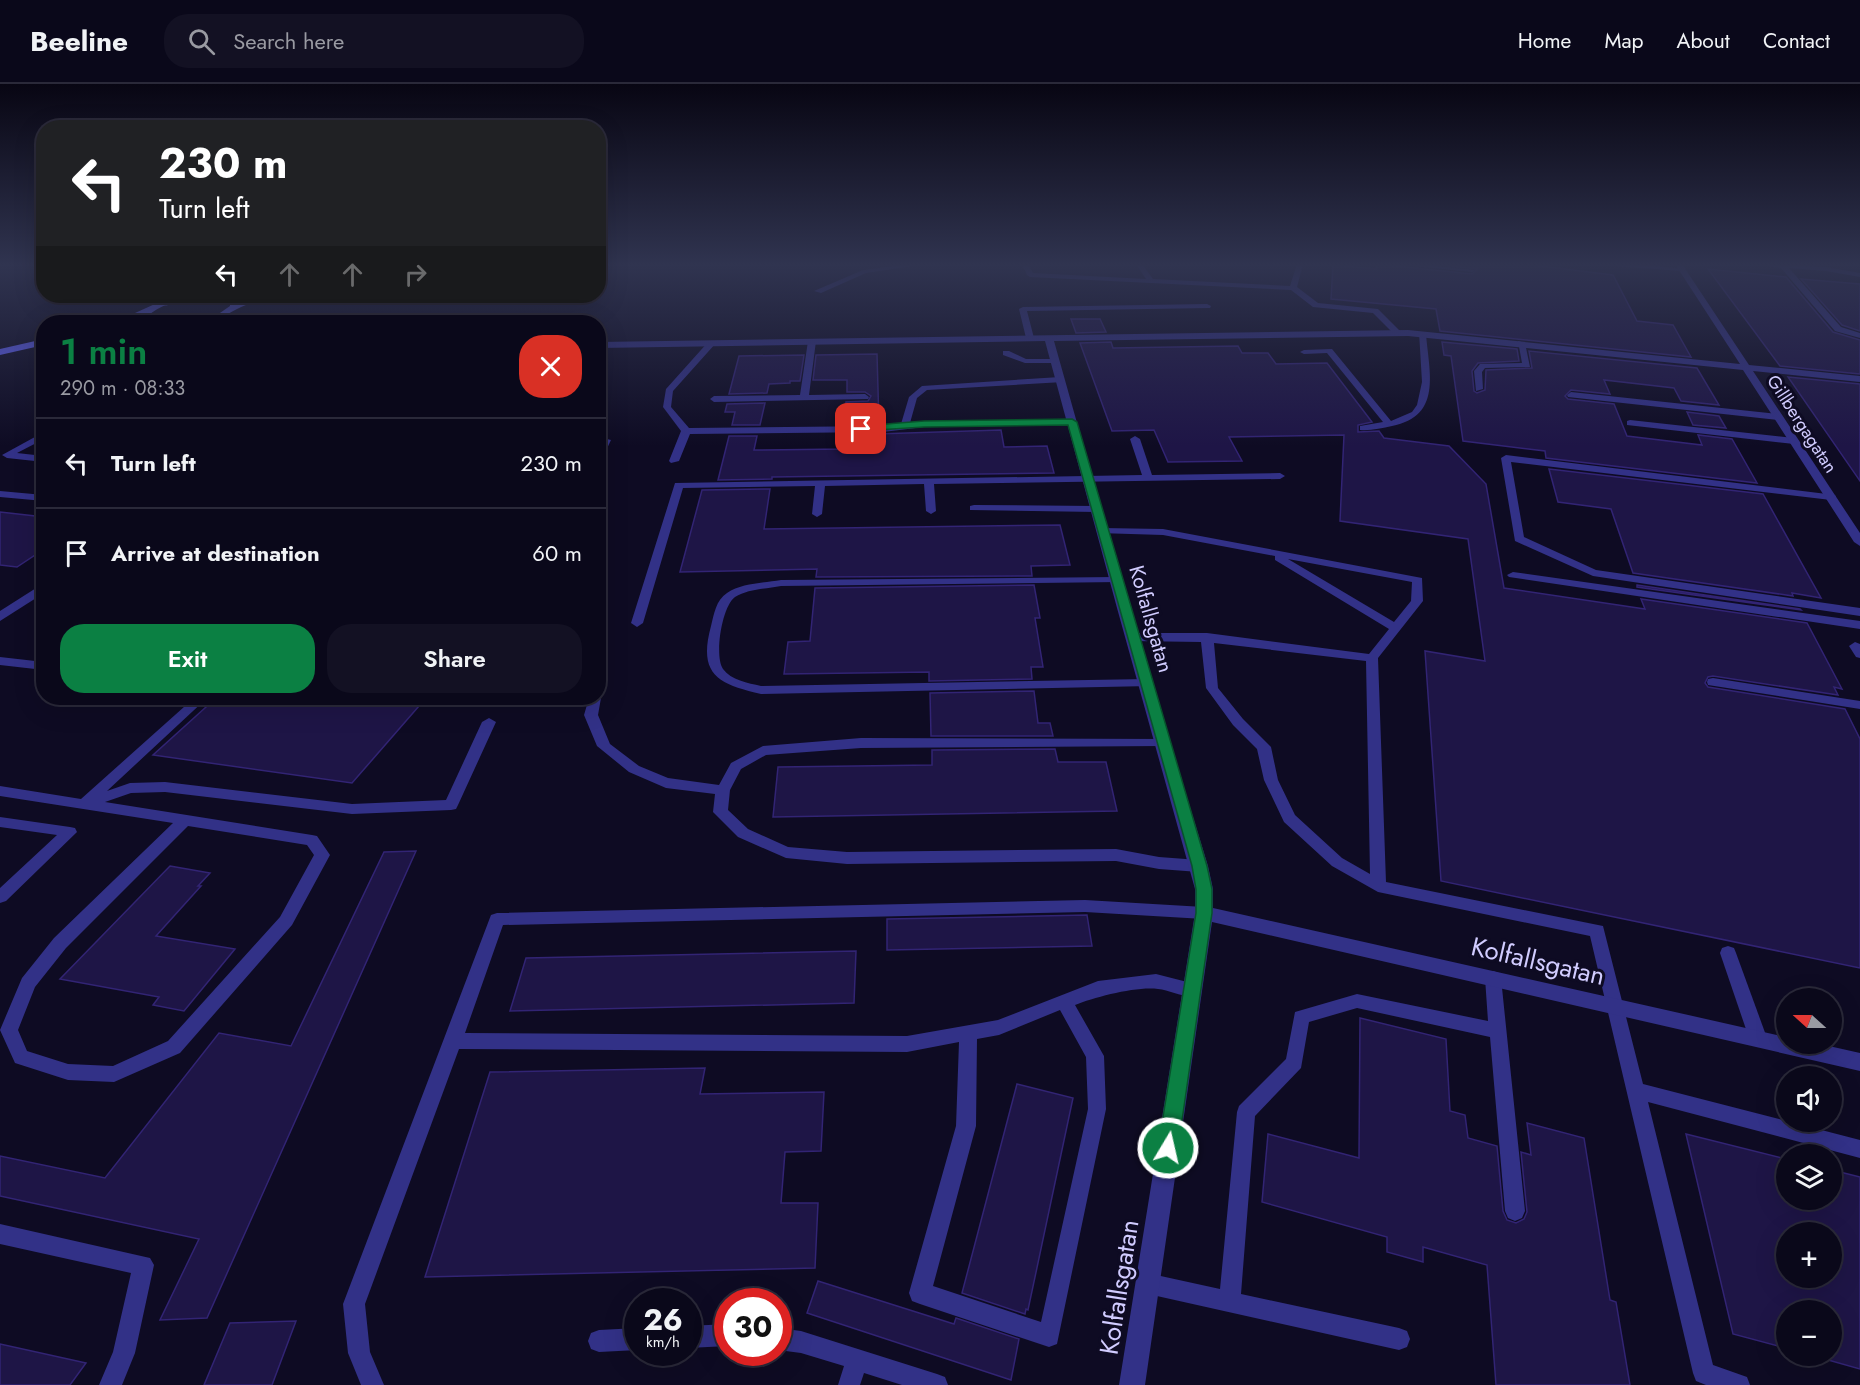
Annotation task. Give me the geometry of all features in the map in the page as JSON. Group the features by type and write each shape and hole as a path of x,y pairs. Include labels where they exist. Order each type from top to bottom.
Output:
{"main road":[{"path":"0,352 36,344"}],"street":[{"name":"Gillbergagatan","path":"1718,325 1860,542"},
{"path":"606,345 1398,333 1521,343 1860,379"},
{"name":"Kolfallsgatan","path":"1049,338 1204,889 1204,913 1193,990 1132,1385"},
{"path":"0,617 36,592"},
{"name":"Kolfallsgatan","path":"1204,913 1860,1062"}],"lane":[{"path":"1027,325 1030,338"},
{"path":"1389,325 1398,333"},
{"path":"1834,325 1838,329 1860,336"},
{"path":"1363,428 1405,420 1419,411 1425,396 1422,334"},
{"path":"804,398 812,341"},
{"path":"686,430 667,407 669,391 712,343"},
{"path":"1479,389 1478,371 1483,366 1527,365 1521,343"},
{"path":"1304,352 1329,351 1388,423"},
{"path":"1006,353 1025,361 1055,361"},
{"path":"905,426 913,397 926,388 1060,380"},
{"path":"1571,395 1778,417"},
{"path":"714,399 865,397"},
{"path":"686,430 883,429 905,426 1072,422"},
{"path":"1630,423 1794,441"},
{"path":"674,461 686,430"},
{"path":"3,454 36,439"},
{"path":"1136,439 1148,478"},
{"path":"3,454 36,458"},
{"path":"1830,496 1506,458 1518,539 1593,573 1860,612"},
{"path":"637,623 679,485 1280,476"},
{"path":"929,481 932,511"},
{"path":"817,514 820,483"},
{"path":"0,494 36,497"},
{"path":"974,507 1096,509"},
{"path":"1102,531 1163,532 1418,580 1417,601 1372,658 1378,886"},
{"path":"1271,553 1396,627"},
{"path":"1513,575 1860,625"},
{"path":"1116,580 781,583 749,589 732,595 723,603 711,656 719,674 741,686 761,690 1146,683"},
{"path":"1132,637 1207,638 1260,642 1372,658"},
{"path":"1207,638 1212,688 1239,722 1264,747 1271,780 1289,818 1337,862 1378,886 1597,931 1638,1091 1704,1373 1739,1385"},
{"path":"0,661 36,665"},
{"path":"1713,682 1860,705"},
{"path":"84,804 193,705"},
{"path":"593,705 591,714 604,746 634,768 666,783 723,790"},
{"path":"84,804 130,788 165,787 352,809 451,805 489,722"},
{"path":"1163,742 861,743 763,751 736,766 723,790 720,812 743,833 786,852 847,858 1116,855 1159,863 1199,866"},
{"path":"0,791 84,804 312,840 322,855 286,921 174,1047 114,1074 68,1072 21,1057 9,1030 28,983 60,943 185,820"},
{"path":"0,822 70,832 0,897"},
{"path":"373,1385 359,1353 354,1304 497,920 1085,906 1204,913"},
{"path":"1728,953 1758,1038"},
{"path":"1493,978 1515,1211"},
{"path":"453,1041 907,1044 999,1027 1098,988 1156,981 1193,990"},
{"path":"969,1033 966,1126 920,1293 1049,1336 1097,1109 1095,1056 1064,1001"},
{"path":"1230,1302 1246,1112 1295,1062 1301,1017 1357,1001 1498,1030"},
{"path":"1638,1091 1860,1149"},
{"path":"0,1234 143,1265 124,1353 110,1385"},
{"path":"1147,1284 1399,1339"},
{"path":"599,1341 624,1340"},
{"path":"792,1341 937,1385"},
{"path":"849,1385 857,1359"}],"building":[{"path":"1073,325 1103,325 1106,332 1076,333"},
{"path":"1439,325 1670,325 1673,325 1691,357 1440,331"},
{"path":"1749,325 1827,325 1833,332 1860,340 1860,374 1780,366"},
{"path":"1842,325 1860,325 1860,331"},
{"path":"1111,342 1113,348 1238,346 1242,353 1268,353 1276,364 1327,363 1372,422 1358,425 1358,432 1379,431 1384,438 1449,446 1486,484 1504,588 1645,609 1641,599 1807,623 1842,689 1834,687 1838,695 1713,676 1708,677 1705,683 1708,687 1845,709 1860,739 1860,968 1441,881 1425,651 1485,661 1468,539 1340,521 1344,435 1229,437 1242,461 1168,462 1154,430 1112,431 1080,343"},
{"path":"1442,342 1517,349 1519,361 1478,363 1472,371 1474,391 1477,393 1485,390 1486,370 1532,368 1529,351 1697,368 1719,405 1681,401 1674,388 1604,380 1610,394 1571,390 1565,396 1568,399 1614,404 1627,436 1702,445 1698,435 1732,439 1757,483 1546,458 1545,451 1463,441 1451,356 1444,355"},
{"path":"877,354 879,424 845,424 846,402 868,401 871,396 865,392 847,392 847,380 813,380 816,355"},
{"path":"804,355 800,381 769,384 767,393 729,394 739,356"},
{"path":"1788,377 1860,384 1860,481"},
{"path":"765,403 760,425 732,425 735,412 725,412 727,404"},
{"path":"1687,412 1719,416 1726,428 1693,425"},
{"path":"1001,430 1004,447 1047,446 1054,473 772,477 772,479 718,480 729,436 757,436 754,450 844,449 844,435"},
{"path":"1549,469 1763,494 1821,598 1633,573 1611,509 1558,502"},
{"path":"770,489 764,529 1060,525 1070,565 1031,566 1032,576 816,577 817,569 680,572 702,490"},
{"path":"0,512 36,516 36,554 17,567 0,565"},
{"path":"1034,585 1040,618 1035,618 1043,667 1031,667 1032,679 929,681 929,672 784,674 788,642 810,641 815,588"},
{"path":"1637,585 1800,609 1801,610 1637,587"},
{"path":"1034,691 1038,723 1050,723 1053,736 931,736 930,693"},
{"path":"208,705 420,705 352,783 153,755"},
{"path":"1055,749 1058,762 1106,762 1117,811 773,817 778,767 932,765 932,750"},
{"path":"416,851 207,1318 160,1320 199,1239 0,1196 0,1156 105,1178 219,1033 291,1046 384,852"},
{"path":"170,866 210,873 156,936 235,949 184,1011 153,1005 159,997 60,979"},
{"path":"1087,915 1092,946 887,950 887,919"},
{"path":"856,951 854,1003 510,1011 526,958"},
{"path":"1360,1018 1446,1039 1450,1111 1465,1115 1468,1138 1497,1146 1503,1211 1507,1220 1516,1223 1524,1219 1527,1212 1521,1152 1531,1155 1527,1123 1584,1138 1610,1300 1616,1302 1630,1385 1496,1385 1487,1265 1423,1247 1423,1262 1387,1252 1387,1237 1262,1202 1268,1134 1359,1158"},
{"path":"705,1068 700,1094 824,1092 821,1151 785,1152 781,1203 818,1203 815,1268 425,1277 490,1072"},
{"path":"1017,1084 1073,1098 1028,1310 1026,1309 1025,1314 962,1293"},
{"path":"1686,1134 1776,1156 1776,1210 1842,1210 1842,1172 1860,1177 1860,1369 1842,1364 1842,1300 1776,1300 1776,1345 1733,1334"},
{"path":"818,1281 954,1324 956,1318 1019,1339 1011,1380 807,1313"},
{"path":"296,1321 272,1385 204,1385 230,1323"},
{"path":"0,1344 86,1363 70,1385 0,1385"}],"route":[{"path":"861,429 924,424 1072,422 1204,889 1204,913 1168,1148"}]}
